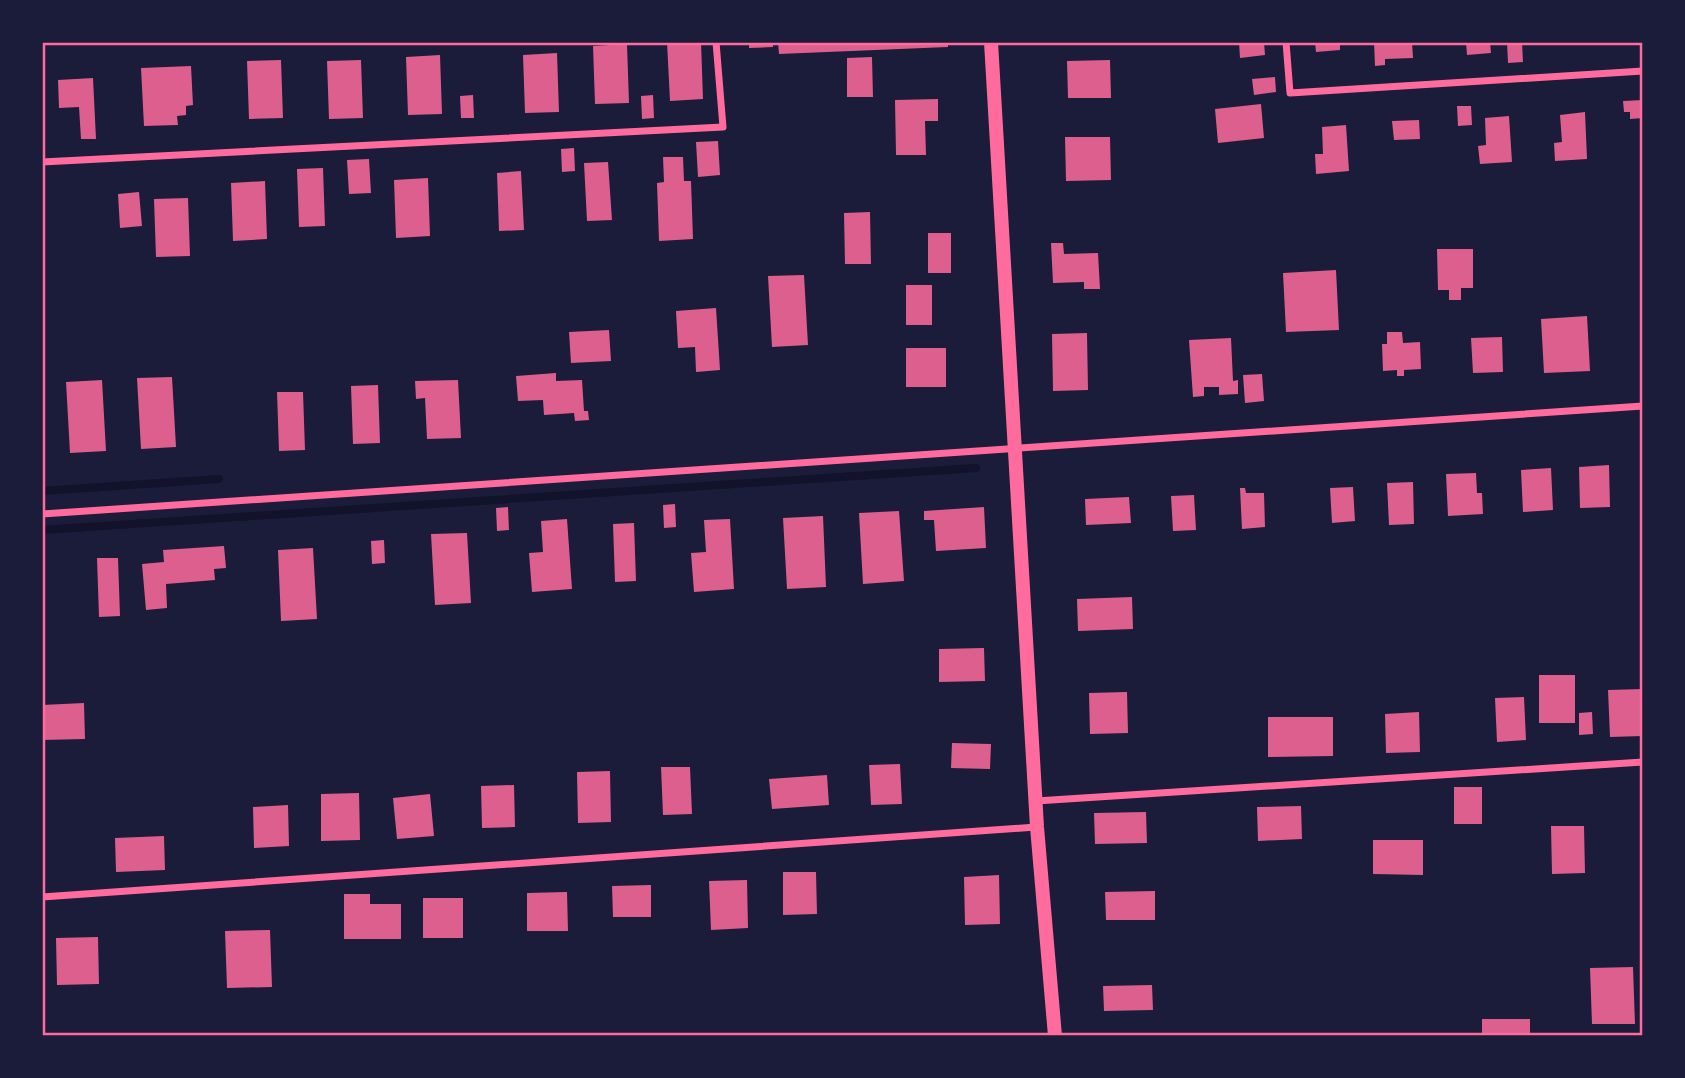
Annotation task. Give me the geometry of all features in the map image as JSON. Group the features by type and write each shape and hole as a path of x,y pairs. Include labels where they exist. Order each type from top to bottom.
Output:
{"main road":[{"path":"990,42 1037,827 1055,1036"}],"street":[{"path":"42,162 723,127 716,42"},
{"path":"1286,42 1290,93 1643,71"},
{"path":"42,514 1643,406"},
{"path":"1036,801 1643,762"},
{"path":"42,897 1037,827"}],"building":[{"path":"667,42 701,42 703,99 670,101"},
{"path":"749,42 773,42 773,47 749,48"},
{"path":"778,42 948,42 948,47 779,54"},
{"path":"1239,42 1264,42 1265,55 1240,58"},
{"path":"1315,42 1340,42 1340,50 1316,52"},
{"path":"1374,42 1412,42 1413,58 1385,59 1385,65 1375,66"},
{"path":"1466,42 1490,42 1491,53 1467,55"},
{"path":"1507,42 1522,42 1523,62 1508,63"},
{"path":"627,44 629,103 595,104 593,46"},
{"path":"557,53 559,112 525,113 523,55"},
{"path":"440,55 442,114 408,115 406,57"},
{"path":"872,57 873,97 847,97 847,58"},
{"path":"281,60 283,118 249,119 247,61"},
{"path":"361,60 363,118 329,119 327,61"},
{"path":"1110,60 1111,98 1068,98 1067,61"},
{"path":"191,66 193,105 186,106 186,115 177,116 178,125 144,126 141,68"},
{"path":"1275,77 1276,92 1254,95 1252,79"},
{"path":"93,78 96,139 81,139 79,107 59,108 58,80"},
{"path":"473,95 474,118 461,118 460,96"},
{"path":"653,95 654,118 642,119 641,96"},
{"path":"938,99 938,121 925,121 926,155 896,155 895,100"},
{"path":"1643,100 1643,118 1630,119 1630,112 1624,112 1623,101"},
{"path":"1261,104 1264,138 1218,143 1215,109"},
{"path":"1457,106 1471,106 1472,125 1458,126"},
{"path":"1585,112 1587,159 1555,161 1554,143 1562,142 1560,115"},
{"path":"1509,116 1512,162 1480,164 1478,146 1486,145 1485,118"},
{"path":"1419,120 1420,139 1394,140 1392,121"},
{"path":"1346,125 1349,171 1316,174 1315,154 1323,154 1322,127"},
{"path":"1065,137 1110,137 1111,180 1066,181"},
{"path":"718,141 720,175 698,177 696,142"},
{"path":"574,148 575,171 562,172 561,149"},
{"path":"663,157 683,157 684,181 691,181 693,239 659,241 657,183 664,182"},
{"path":"369,159 371,193 349,194 347,160"},
{"path":"608,162 612,220 587,221 584,163"},
{"path":"323,168 325,226 299,227 297,169"},
{"path":"521,171 524,230 499,231 497,173"},
{"path":"428,178 430,236 396,238 394,180"},
{"path":"265,181 267,239 233,241 231,183"},
{"path":"139,192 142,226 120,228 118,194"},
{"path":"188,198 190,256 156,257 154,199"},
{"path":"870,212 871,264 845,264 844,213"},
{"path":"928,233 951,233 951,273 928,273"},
{"path":"1051,243 1063,243 1064,254 1098,253 1100,289 1084,289 1084,282 1053,283"},
{"path":"1437,249 1473,249 1473,288 1461,288 1461,300 1449,300 1449,290 1438,290"},
{"path":"1336,270 1339,330 1286,332 1283,273"},
{"path":"804,275 808,345 772,347 768,276"},
{"path":"906,285 932,285 932,325 906,325"},
{"path":"716,308 720,370 696,372 695,347 678,348 676,311"},
{"path":"1587,316 1590,371 1544,373 1541,319"},
{"path":"609,330 611,361 571,363 569,332"},
{"path":"1387,332 1402,332 1403,343 1420,342 1421,369 1404,370 1404,376 1397,376 1397,370 1383,371 1382,344 1387,344"},
{"path":"1087,333 1088,390 1053,391 1052,334"},
{"path":"1502,337 1503,372 1473,373 1471,338"},
{"path":"1231,338 1233,381 1238,380 1238,394 1219,395 1219,387 1204,387 1204,396 1193,397 1189,340"},
{"path":"906,348 946,348 946,387 906,387"},
{"path":"556,373 556,381 582,380 584,411 588,411 589,420 575,421 574,413 544,415 543,400 518,401 516,376"},
{"path":"1262,374 1264,401 1245,403 1243,375"},
{"path":"172,377 176,447 141,449 137,378"},
{"path":"102,380 106,451 70,453 66,382"},
{"path":"458,380 461,438 427,439 425,398 416,399 415,381"},
{"path":"378,385 380,443 353,444 351,386"},
{"path":"277,392 303,392 305,450 279,451"},
{"path":"1609,465 1610,507 1580,508 1579,467"},
{"path":"1551,468 1553,510 1523,512 1521,470"},
{"path":"1476,473 1477,493 1482,493 1483,514 1448,516 1446,474"},
{"path":"1413,482 1414,524 1389,525 1387,483"},
{"path":"1353,487 1355,521 1332,523 1330,488"},
{"path":"1240,488 1245,488 1246,493 1264,493 1265,527 1242,529"},
{"path":"1194,495 1196,530 1173,531 1171,496"},
{"path":"1129,497 1131,523 1086,525 1085,499"},
{"path":"675,504 676,527 664,528 663,505"},
{"path":"508,507 509,530 497,531 496,508"},
{"path":"984,507 986,548 936,551 934,520 924,520 924,511"},
{"path":"899,511 904,581 863,584 859,513"},
{"path":"823,516 826,587 787,589 783,518"},
{"path":"567,519 572,589 532,592 529,553 543,552 541,521"},
{"path":"730,519 734,589 694,592 691,553 706,552 704,520"},
{"path":"634,523 636,581 615,582 613,524"},
{"path":"467,533 471,603 435,605 431,534"},
{"path":"384,540 385,563 372,564 371,541"},
{"path":"224,546 226,568 214,569 215,580 166,584 167,608 146,610 142,564 164,562 163,550"},
{"path":"313,548 317,619 281,621 278,550"},
{"path":"97,558 118,558 120,616 99,617"},
{"path":"1132,597 1133,629 1078,631 1077,599"},
{"path":"984,648 985,681 939,682 939,649"},
{"path":"1539,675 1575,675 1575,723 1539,723"},
{"path":"1643,689 1643,736 1610,737 1608,690"},
{"path":"1127,692 1128,733 1090,734 1089,693"},
{"path":"1524,697 1526,740 1497,742 1495,698"},
{"path":"84,703 85,739 42,740 42,705"},
{"path":"1419,712 1420,752 1386,753 1385,714"},
{"path":"1592,712 1593,734 1579,735 1579,713"},
{"path":"1268,717 1333,717 1333,756 1268,757"},
{"path":"952,743 991,744 990,769 951,768"},
{"path":"900,764 902,804 871,805 869,765"},
{"path":"661,767 690,767 692,814 663,815"},
{"path":"610,771 611,822 578,823 577,772"},
{"path":"827,775 829,805 772,809 769,779"},
{"path":"514,785 515,827 482,828 481,786"},
{"path":"1454,787 1482,787 1482,824 1454,824"},
{"path":"359,793 360,840 321,841 321,794"},
{"path":"430,794 434,836 397,839 393,798"},
{"path":"288,805 289,846 254,848 253,807"},
{"path":"1301,806 1302,839 1258,841 1257,807"},
{"path":"1146,812 1147,843 1095,844 1094,813"},
{"path":"1551,826 1584,826 1585,873 1552,874"},
{"path":"164,836 165,870 116,872 115,838"},
{"path":"1373,840 1423,840 1423,875 1373,874"},
{"path":"783,872 816,872 817,914 783,915"},
{"path":"999,875 1000,924 965,925 964,877"},
{"path":"747,880 748,928 711,930 709,881"},
{"path":"651,885 651,917 613,917 612,886"},
{"path":"1155,891 1155,920 1106,920 1105,892"},
{"path":"567,892 568,931 527,931 527,893"},
{"path":"344,894 370,894 370,904 401,904 401,939 344,939"},
{"path":"423,898 463,898 463,938 423,938"},
{"path":"270,930 272,987 227,988 225,931"},
{"path":"98,937 99,984 57,985 56,938"},
{"path":"1633,967 1635,1024 1592,1024 1590,968"},
{"path":"1152,985 1153,1010 1104,1011 1103,986"},
{"path":"1482,1019 1530,1019 1530,1036 1482,1036"}],"waterway":[{"path":"42,530 976,468"},
{"path":"42,491 219,479"}]}
